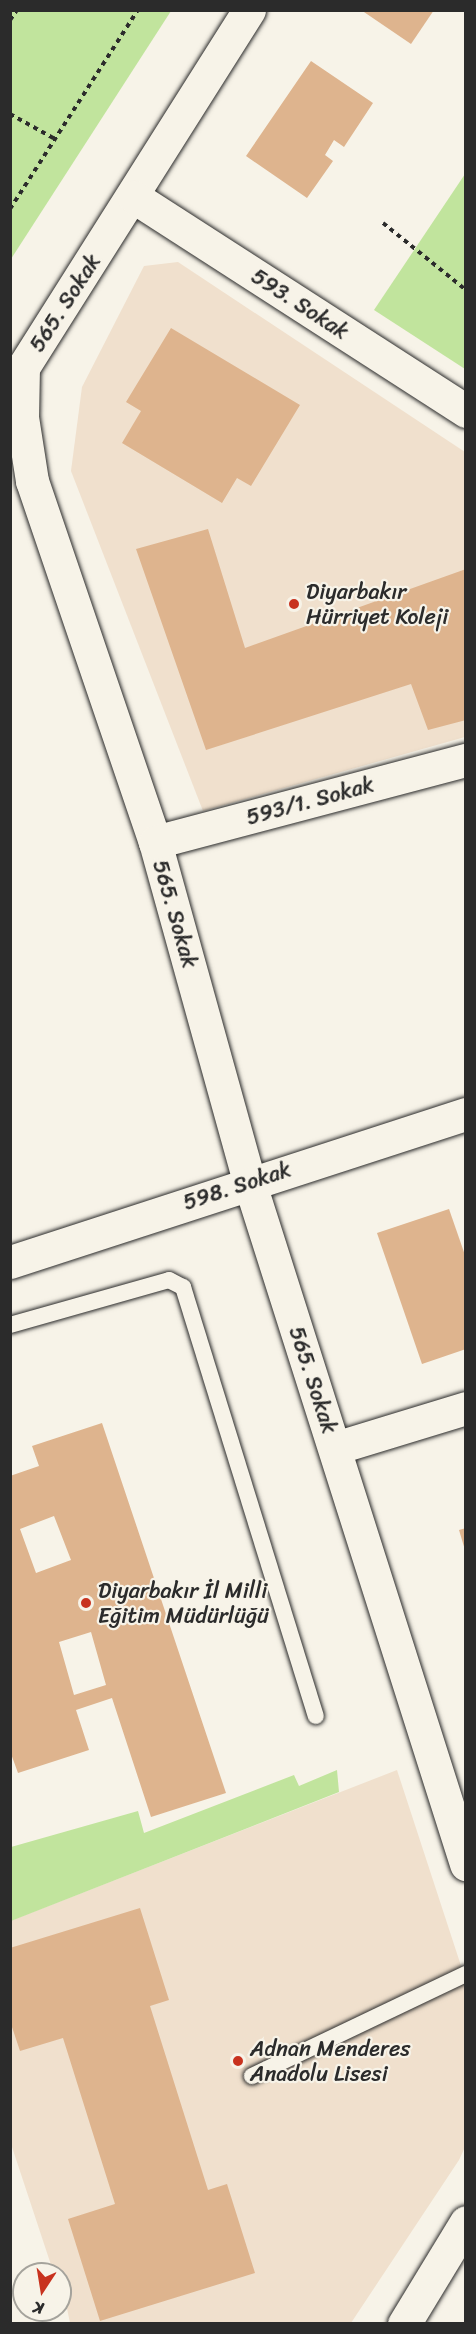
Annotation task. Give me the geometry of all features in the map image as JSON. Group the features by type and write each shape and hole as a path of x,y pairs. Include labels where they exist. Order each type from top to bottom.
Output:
{"street":[{"name":"565. Sokak","path":"249,10 134,197 17,363 22,417 21,484 154,843 249,1181 465,1864"},
{"name":"593. Sokak","path":"134,197 465,411"},
{"name":"593/1. Sokak","path":"154,843 465,760"},
{"name":"598. Sokak","path":"10,1262 249,1181 465,1113"},
{"path":"334,1448 465,1408"},
{"path":"404,2324 465,2222"}],"lane":[{"path":"10,1325 169,1280 183,1287 315,1716"},
{"path":"252,2076 465,1974"}],"path":[{"path":"10,208 138,10"},
{"path":"10,20 15,11"},
{"path":"10,114 55,139"},
{"path":"383,223 465,290"}],"shaded area":[{"name":"Diyarbakır Hürriyet Koleji","path":"178,262 465,452 465,737 203,811 71,471 82,387 144,266"},
{"name":"Adnan Menderes Anadolu Lisesi","path":"397,1770 465,1978 465,2147 459,2160 351,2323 70,2323 72,2322 72,2262 50,2262 11,2144 10,1921"}],"green space":[{"path":"10,11 171,11 11,259"},
{"path":"465,174 465,369 374,310"},
{"path":"337,1770 339,1792 11,1921 11,1847 138,1811 144,1833 294,1775 299,1786"}],"building":[{"path":"361,10 434,10 411,44"},
{"path":"311,61 373,103 344,147 334,140 325,155 333,161 307,198 246,156"},
{"path":"171,328 300,405 251,486 237,478 222,503 122,443 141,411 126,402"},
{"path":"208,529 245,648 466,569 466,720 428,730 411,684 206,750 136,549"},
{"path":"449,1209 466,1258 466,1349 422,1364 377,1233"},
{"name":"Diyarbakır İl Milli Eğitim Müdürlüğü","path":"102,1423 226,1793 151,1817 112,1698 76,1710 89,1750 18,1773 10,1751 10,1476 39,1466 32,1446","holes":["54,1516 71,1560 36,1573 20,1529","91,1632 106,1685 74,1695 59,1642"]},
{"path":"466,1528 466,1550 465,1550 459,1530"},
{"path":"140,1908 169,2000 150,2006 208,2190 227,2184 255,2273 100,2321 68,2219 115,2204 63,2038 20,2051 10,2021 10,1948"}],"place":[{"name":"Diyarbakır Hürriyet Koleji","path":"294,604"},
{"name":"Diyarbakır İl Milli Eğitim Müdürlüğü","path":"86,1603"},
{"name":"Adnan Menderes Anadolu Lisesi","path":"238,2061"}]}
